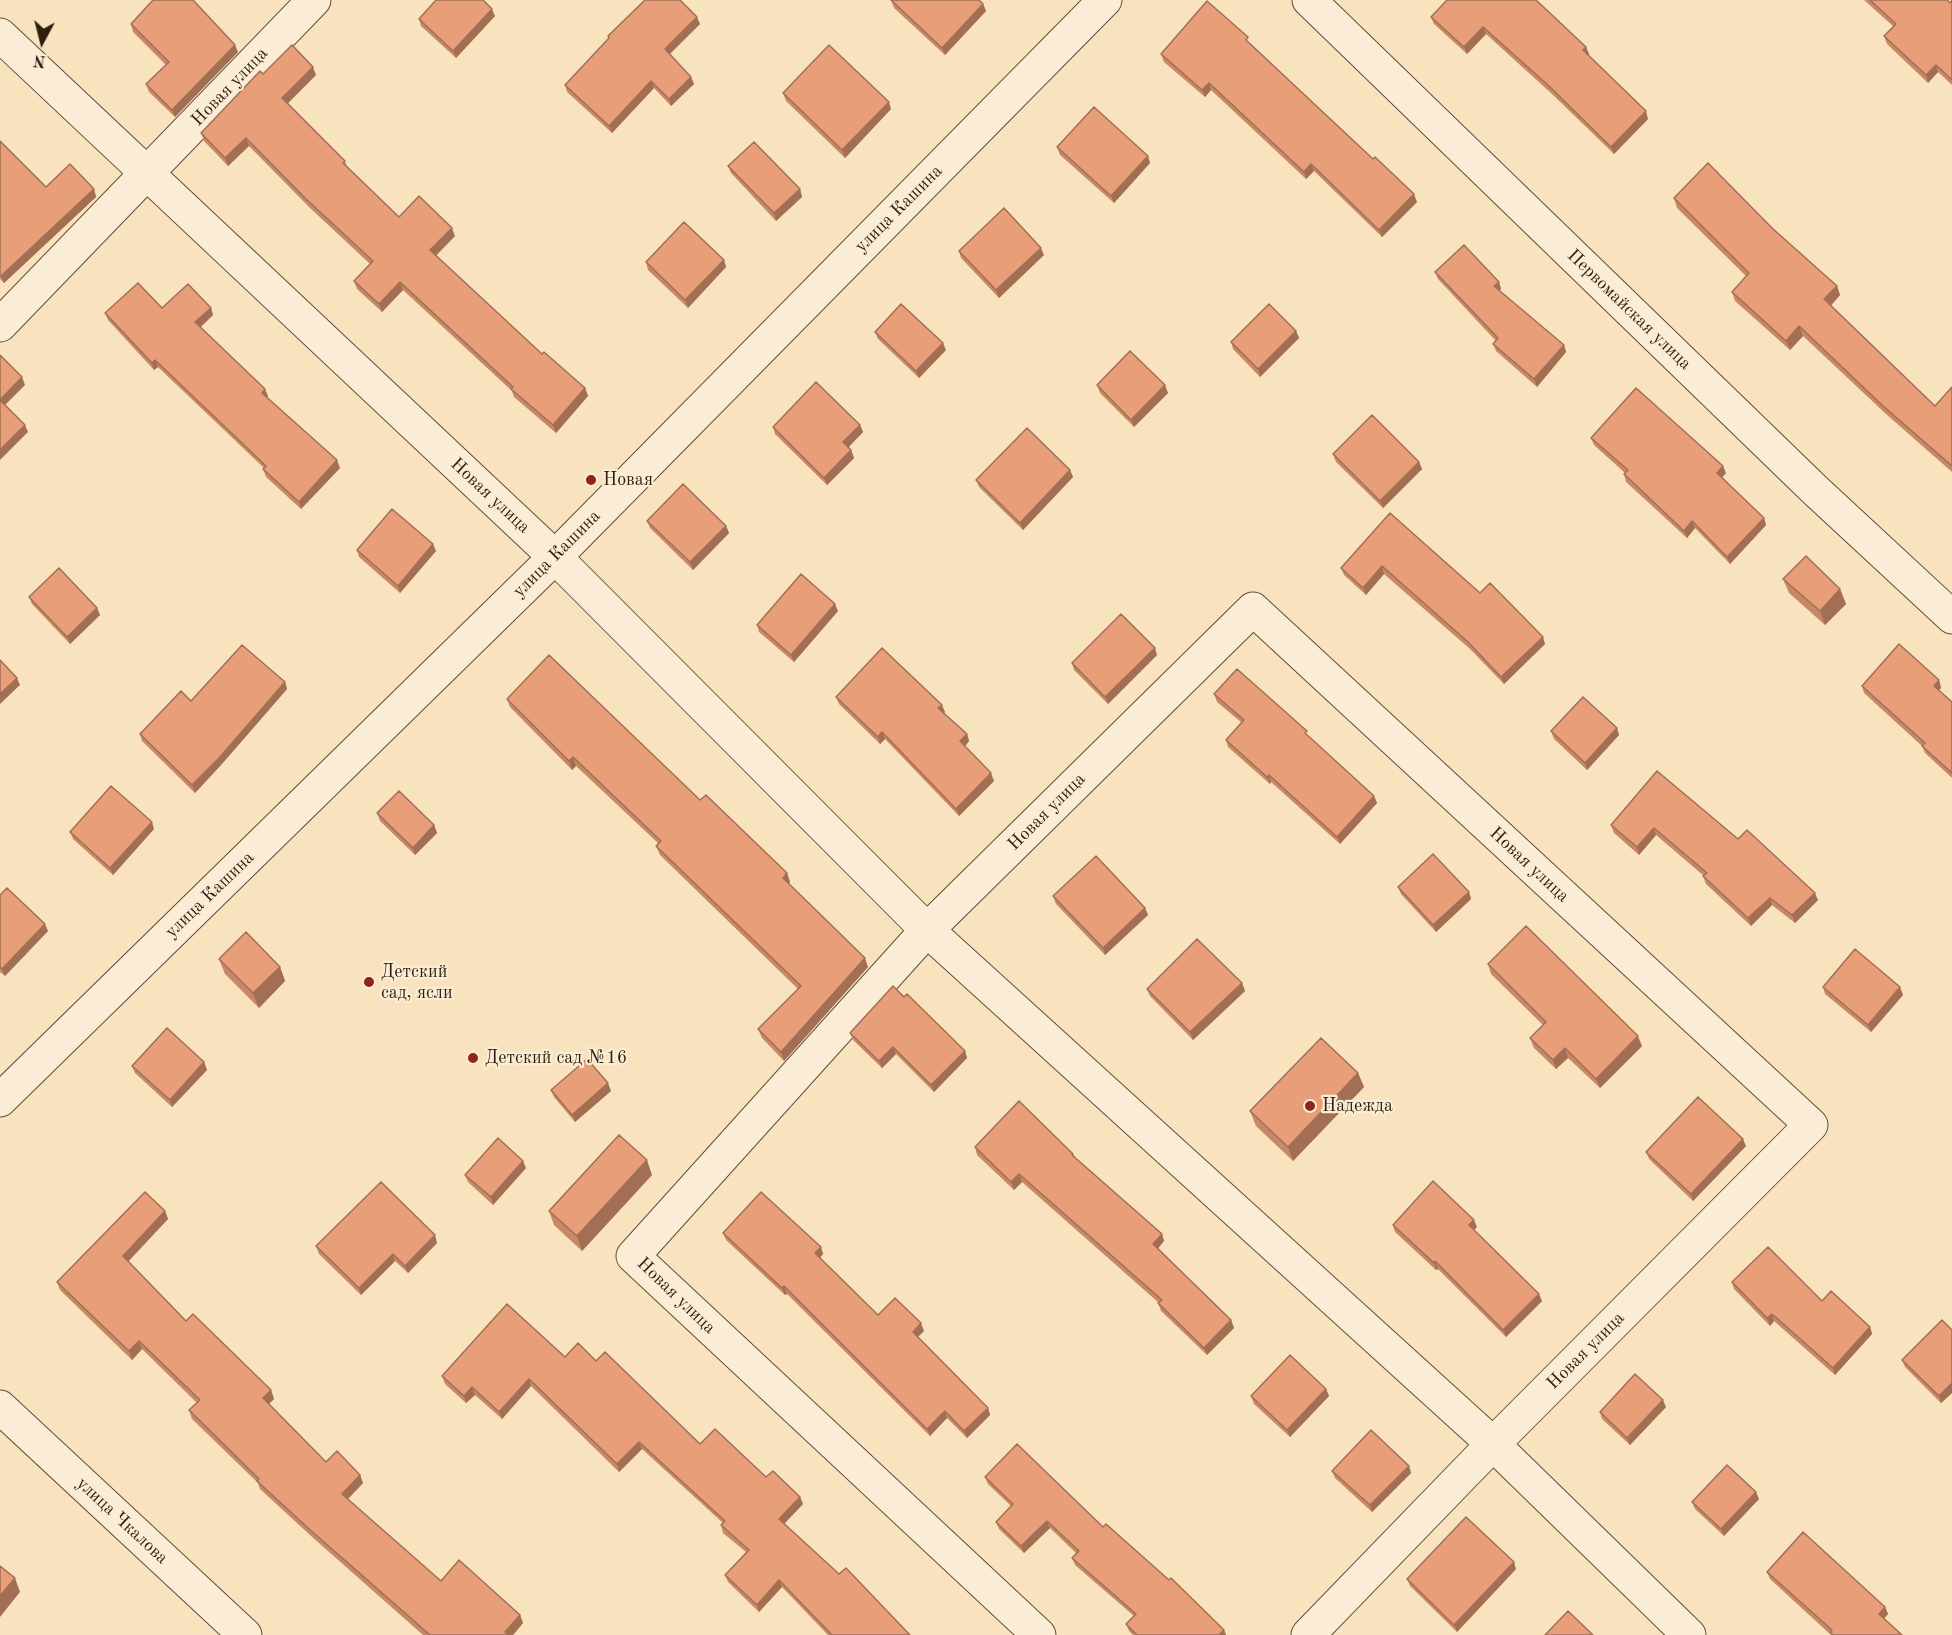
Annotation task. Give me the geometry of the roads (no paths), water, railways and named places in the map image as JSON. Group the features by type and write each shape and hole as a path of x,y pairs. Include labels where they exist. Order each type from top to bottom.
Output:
{"street":[{"name":"Новая улица","path":"0,325 314,0"},
{"name":"улица Кашина","path":"0,1100 555,557 1105,0"},
{"name":"Первомайская улица","path":"1309,0 1815,490 1952,617"},
{"name":"Новая улица","path":"0,35 555,557 927,930 1493,1444 1689,1635"},
{"name":"Новая улица","path":"1039,1635 633,1256 927,930 1253,609 1811,1125 1493,1444 1308,1635"},
{"name":"улица Чкалова","path":"0,1407 245,1635"}],"place":[{"name":"Новая","path":"591,480"},
{"name":"Детский сад, ясли","path":"369,982"},
{"name":"Детский сад №16","path":"473,1058"},
{"name":"Надежда","path":"1310,1106"}]}
